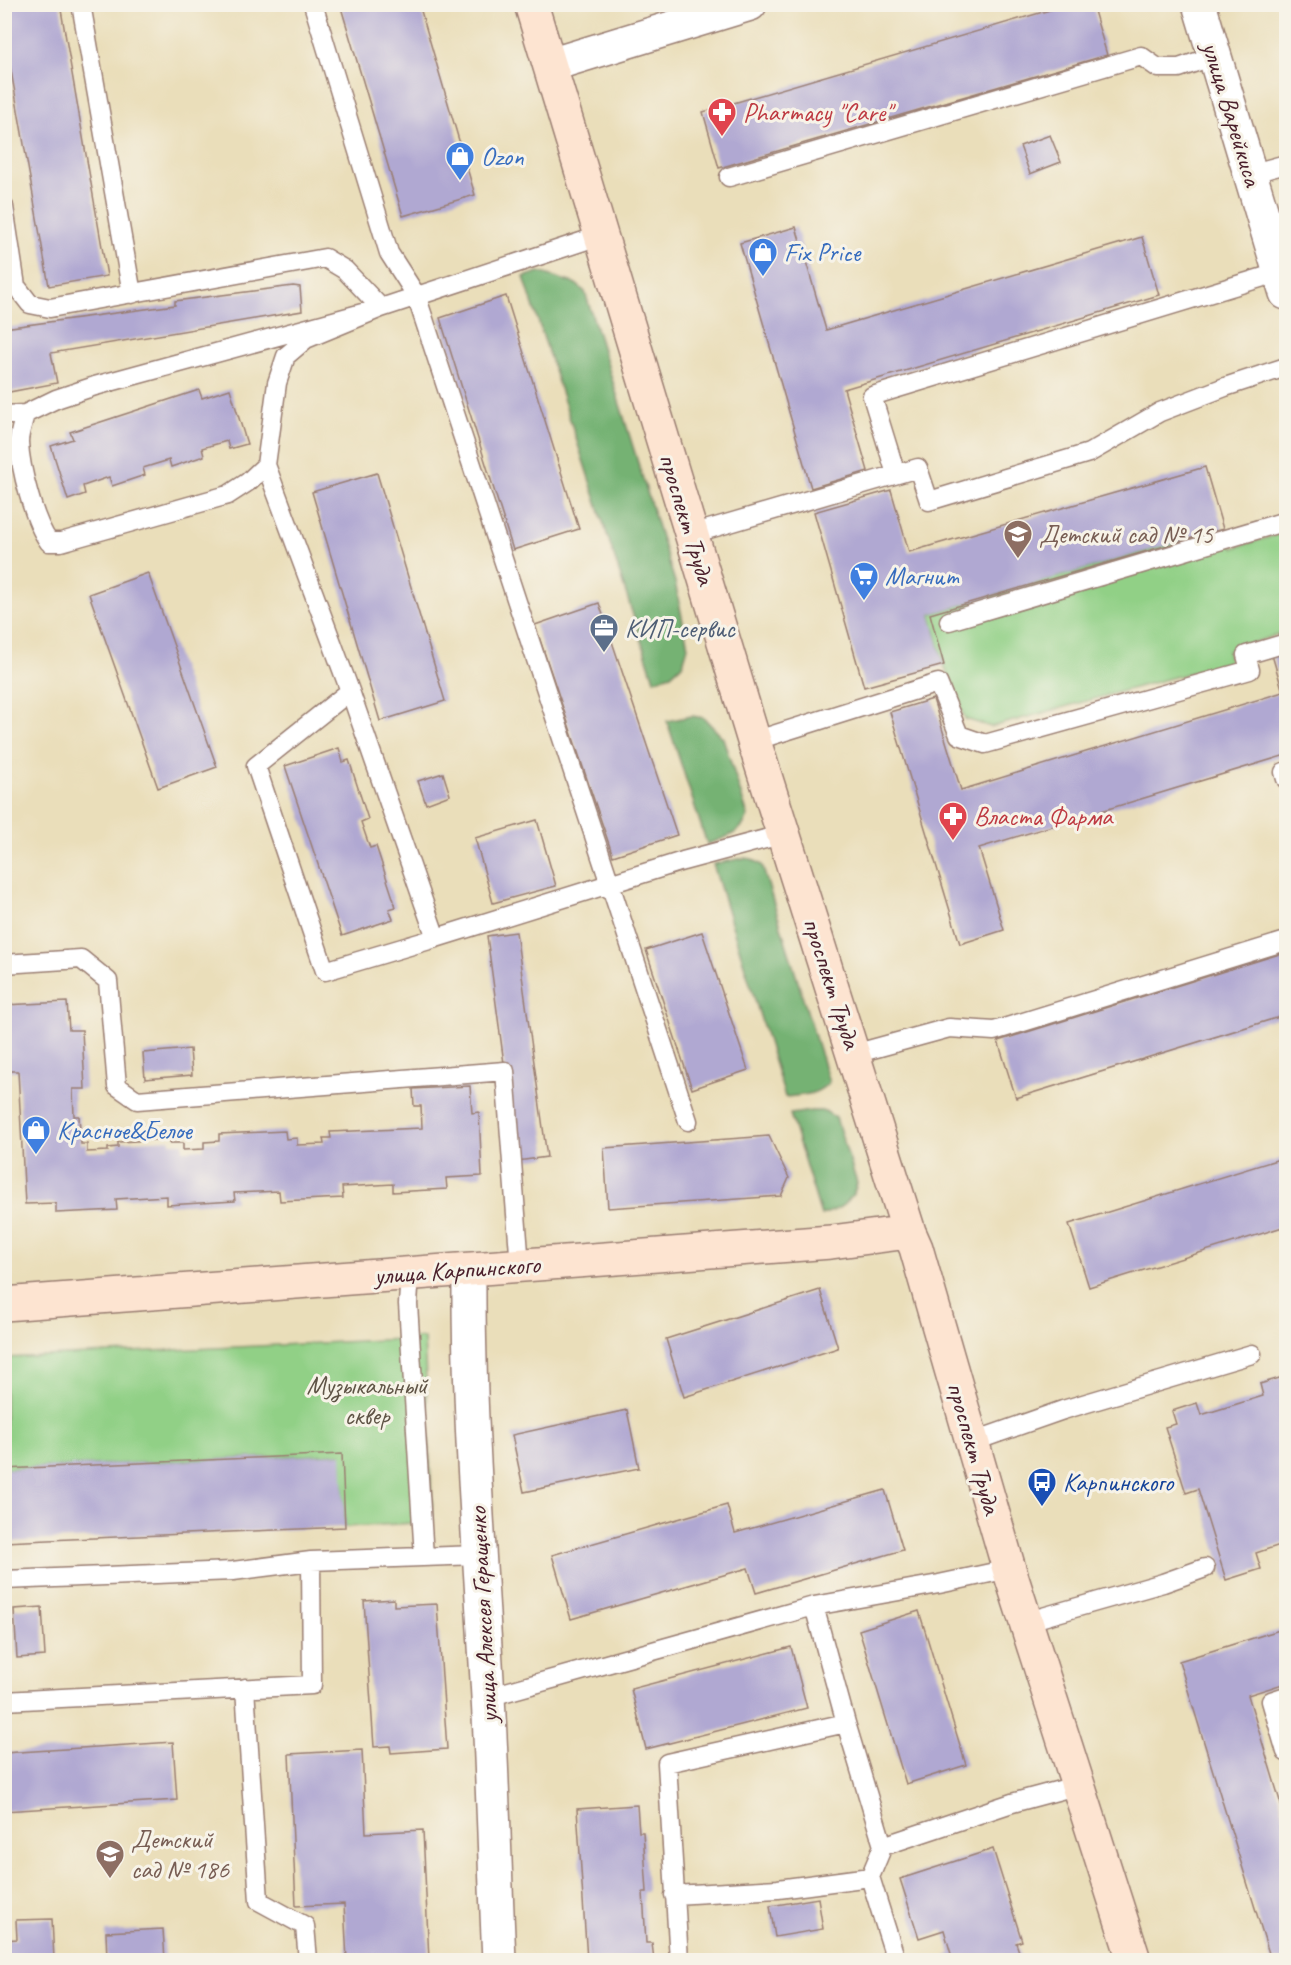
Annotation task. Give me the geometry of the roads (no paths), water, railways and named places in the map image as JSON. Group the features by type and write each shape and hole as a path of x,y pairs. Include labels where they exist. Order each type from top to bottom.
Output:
{"main road":[{"name":"проспект Труда","path":"531,4 753,741 916,1248 1025,1622 1134,1960"},
{"name":"улица Карпинского","path":"4,1304 831,1242 909,1232"}],"street":[{"path":"550,65 750,4"},
{"name":"улица Варейкиса","path":"1198,4 1283,283"},
{"name":"улица Алексея Геращенко","path":"470,1270 469,1329 478,1555 488,1697 499,1960"}],"lane":[{"path":"81,4 132,294"},
{"path":"313,4 388,253 416,296 688,1121"},
{"path":"729,177 1141,56 1158,68 1179,68 1214,56"},
{"path":"1250,174 1287,164"},
{"path":"4,207 16,286 30,304 50,308 325,258 345,270 381,308"},
{"path":"436,938 350,691 266,465 277,383 286,356 306,339 381,308 602,235"},
{"path":"896,474 872,396 1283,283"},
{"path":"4,415 25,414 56,399 95,386 381,308"},
{"path":"692,534 918,468 929,501 1089,453 1160,412 1225,387 1287,367"},
{"path":"25,414 19,440 20,451 26,483 41,531 49,542 61,542 228,495 248,482 266,465"},
{"path":"4,428 20,451"},
{"path":"949,621 1287,521"},
{"path":"753,741 938,683 959,735 986,744 1251,670 1246,655 1287,643"},
{"path":"350,691 256,766 325,971 609,884 784,834"},
{"path":"854,1054 949,1028 994,1031 1287,941"},
{"path":"4,964 81,959 108,981 117,1086 137,1100 505,1071 520,1266"},
{"path":"410,1273 408,1304 424,1557"},
{"path":"972,1442 1063,1410 1252,1354"},
{"path":"4,1580 233,1570 311,1561 478,1555"},
{"path":"4,1701 312,1685 311,1561"},
{"path":"1025,1622 1163,1583 1205,1568"},
{"path":"488,1697 814,1606 1009,1569"},
{"path":"814,1606 846,1723 884,1846 870,1877 896,1960"},
{"path":"245,1689 259,1901 305,1926 308,1960"},
{"path":"1287,1696 1271,1701 1287,1752"},
{"path":"679,1960 667,1763 846,1723"},
{"path":"884,1846 1012,1803 1079,1785"},
{"path":"674,1896 778,1889 870,1877"}],"place":[{"name":"Pharmacy \"Care\"","path":"722,138"},
{"name":"Ozon","path":"460,182"},
{"name":"Fix Price","path":"763,278"},
{"name":"Детский сад № 15","path":"1018,560"},
{"name":"Магнит","path":"864,602"},
{"name":"КИП-сервис","path":"604,654"},
{"name":"Власта Фарма","path":"953,842"},
{"name":"Красное&Белое","path":"36,1156"},
{"name":"Карпинского","path":"1042,1508"},
{"name":"Детский сад № 186","path":"110,1880"}],"park label":[{"name":"Музыкальный сквер","path":"367,1400"}]}
